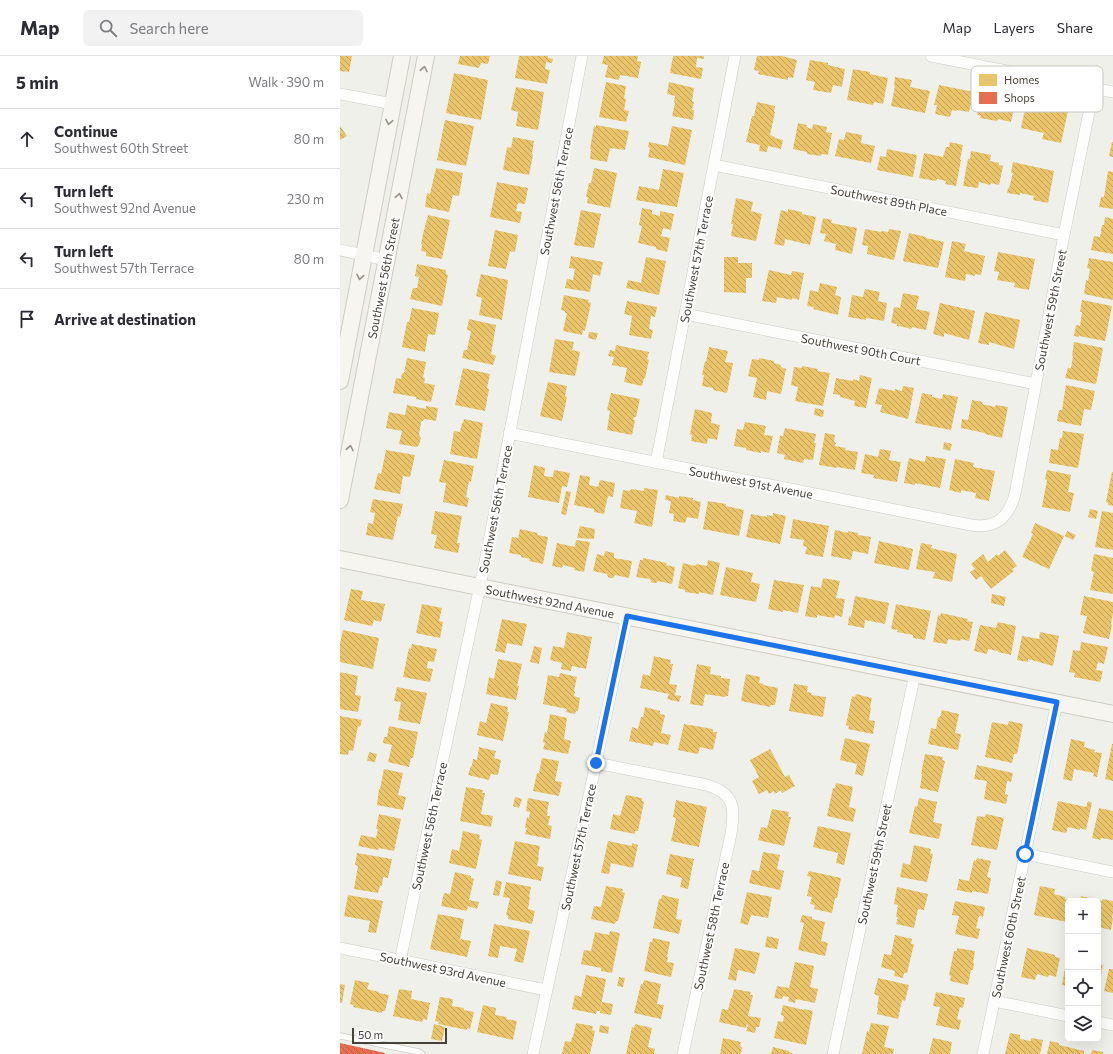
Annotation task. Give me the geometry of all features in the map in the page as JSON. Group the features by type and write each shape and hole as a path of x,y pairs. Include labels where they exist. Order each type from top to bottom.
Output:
{"street":[{"name":"Southwest 56th Street","path":"340,380 402,56"},
{"name":"Southwest 56th Street","path":"340,500 426,56"},
{"name":"Southwest 56th Terrace","path":"400,961 480,587 582,56"},
{"name":"Southwest 57th Terrace","path":"656,463 735,56"},
{"path":"932,56 983,66"},
{"path":"1103,90 1113,92"},
{"path":"340,94 393,104"},
{"name":"Southwest 59th Street","path":"993,524 1004,516 1013,502 1089,112"},
{"name":"Southwest 89th Place","path":"714,165 1064,235"},
{"path":"340,250 387,260"},
{"name":"Southwest 90th Court","path":"685,314 1036,384"},
{"name":"Southwest 91st Avenue","path":"509,432 656,463 971,525 983,526 993,524"},
{"name":"Southwest 92nd Avenue","path":"340,559 1113,714"},
{"name":"Southwest 57th Terrace","path":"533,1054 627,616"},
{"name":"Southwest 59th Street","path":"833,1054 915,674"},
{"name":"Southwest 60th Street","path":"983,1054 1057,702"},
{"name":"Southwest 58th Terrace","path":"596,763 707,785 722,791 729,797 733,814 731,834 683,1054"},
{"path":"1025,854 1113,872"},
{"name":"Southwest 93rd Avenue","path":"340,948 546,990"},
{"path":"994,1001 1065,1015"},
{"path":"1101,1023 1113,1025"}],"lane":[{"path":"340,1036 419,1052 422,1054"}],"building: Homes":[{"path":"340,56 352,56 349,72 340,71"},
{"path":"460,56 490,56 488,64 481,63 479,68 458,64"},
{"path":"519,56 548,56 548,58 553,59 552,63 546,62 545,69 550,70 547,84 515,78"},
{"path":"604,56 638,56 637,61 641,62 638,78 620,75 619,80 605,77 608,65 602,64"},
{"path":"673,56 704,56 704,59 697,58 696,67 703,68 701,79 670,73"},
{"path":"757,56 782,56 797,60 793,78 788,77 788,80 758,74 759,71 754,70"},
{"path":"810,60 828,63 828,65 845,69 842,87 833,85 831,93 813,90 815,82 806,80"},
{"path":"853,69 870,72 870,74 888,78 883,104 874,102 873,105 847,100"},
{"path":"454,73 488,80 481,120 446,113"},
{"path":"895,77 912,80 910,87 930,91 925,113 891,106 895,86"},
{"path":"606,82 626,86 624,110 629,111 626,122 599,117"},
{"path":"669,82 694,88 692,101 694,102 692,110 694,110 693,120 672,116 675,96 667,94"},
{"path":"939,85 971,91 971,104 969,112 952,110 950,117 935,114 937,105 934,105"},
{"path":"516,87 544,92 538,130 516,126 518,112 511,110"},
{"path":"757,102 775,106 770,135 783,140 781,149 768,146 767,152 759,151 760,145 746,142"},
{"path":"978,112 1013,112 1011,122 998,119 997,121 980,118 981,116 977,115"},
{"path":"1024,112 1068,112 1061,143 1042,139 1044,133 1021,128"},
{"path":"445,120 474,126 466,166 437,160"},
{"path":"798,123 807,125 806,127 812,129 813,124 827,127 826,132 832,133 828,155 821,154 821,156 807,154 807,152 793,149"},
{"path":"596,125 629,131 625,150 610,148 607,162 590,159 590,149 594,126 596,127"},
{"path":"340,126 347,136 340,140"},
{"path":"672,126 692,130 685,165 648,157 650,148 648,147 649,142 668,146"},
{"path":"846,132 862,135 861,143 875,146 871,163 835,156 839,139 844,140"},
{"path":"513,137 534,141 529,175 503,170 507,147 511,148"},
{"path":"950,142 963,145 956,186 945,184 946,181 937,179 936,181 919,178 924,153 943,157 946,147 949,147"},
{"path":"1113,142 1113,157 1109,156"},
{"path":"887,149 917,155 913,177 877,170 880,156 886,157"},
{"path":"971,151 991,155 990,161 999,163 999,165 1003,166 999,185 991,183 990,185 979,182 978,188 963,186"},
{"path":"1013,162 1054,171 1048,203 1033,200 1034,196 1020,193 1020,195 1007,193 1013,173 1011,173"},
{"path":"436,168 463,173 459,196 453,195 449,212 425,207 427,193 430,194"},
{"path":"594,168 617,173 610,208 587,203 588,197 586,197"},
{"path":"663,169 684,173 677,207 636,200 639,186 659,190"},
{"path":"1108,171 1113,172 1113,209 1099,207 1101,197 1104,197"},
{"path":"497,182 528,188 525,204 518,203 516,211 522,212 520,223 490,217"},
{"path":"736,198 753,202 751,211 762,214 756,241 731,236 733,224 731,224"},
{"path":"642,208 652,210 652,214 660,216 660,211 674,214 671,230 663,228 661,236 670,238 667,252 656,249 656,247 638,243 642,226 639,225"},
{"path":"788,209 816,217 810,245 785,239 784,246 774,244 781,210 788,212"},
{"path":"581,210 601,214 594,248 574,245"},
{"path":"428,215 450,220 442,259 426,256 426,252 421,251 421,244"},
{"path":"1105,217 1113,219 1113,254 1091,250 1094,236 1100,237"},
{"path":"823,218 832,220 831,223 857,228 852,254 835,250 836,244 824,241 826,234 820,233"},
{"path":"865,229 881,232 888,232 889,229 901,231 894,260 867,254 868,246 862,245"},
{"path":"495,230 518,235 515,252 510,251 506,269 488,266"},
{"path":"909,233 944,242 938,268 903,261"},
{"path":"952,241 966,244 964,251 985,256 981,275 975,274 975,276 966,274 965,281 945,277"},
{"path":"998,252 1035,259 1029,290 1014,287 1015,283 997,280 999,272 994,271"},
{"path":"571,256 603,262 600,276 593,274 590,292 565,288 567,279 573,280 575,269 569,268"},
{"path":"646,257 666,261 659,295 626,288 628,280 641,283"},
{"path":"724,257 738,257 738,263 752,263 752,278 746,278 746,293 724,292"},
{"path":"1089,258 1113,262 1113,300 1084,294 1086,280 1088,281 1090,269 1087,268"},
{"path":"417,264 446,270 446,274 448,275 442,306 410,299 413,288 417,288 419,277 415,276"},
{"path":"769,270 791,275 792,271 804,273 799,300 777,297 776,303 762,301"},
{"path":"481,274 508,280 502,320 479,315 482,298 476,296"},
{"path":"820,283 837,287 835,295 841,297 838,315 813,309 814,307 807,306 810,290 818,292"},
{"path":"865,289 880,292 878,301 887,303 884,321 848,317 852,295 863,297"},
{"path":"903,293 919,296 916,309 930,312 926,330 912,327 911,329 891,323 894,307 900,308"},
{"path":"564,295 589,300 588,302 591,303 585,331 583,330 582,335 563,331 567,313 561,310"},
{"path":"1082,300 1112,306 1105,341 1074,336 1076,325 1080,326"},
{"path":"627,301 657,307 655,317 651,316 649,329 653,330 651,339 629,335 632,316 624,314"},
{"path":"940,303 975,311 969,340 944,333 944,337 933,334"},
{"path":"412,308 439,313 435,335 428,334 425,352 402,347 407,322 409,322"},
{"path":"985,312 1020,320 1014,349 989,342 989,345 978,343"},
{"path":"469,319 496,325 491,354 496,356 493,365 462,358 464,350 467,350 471,331 467,330"},
{"path":"589,332 598,333 596,340 588,338"},
{"path":"555,339 574,342 572,350 580,352 575,376 549,372"},
{"path":"1074,342 1103,348 1096,384 1065,378 1068,368 1071,368"},
{"path":"616,345 649,352 647,359 649,360 642,386 624,382 627,368 612,365 614,357 608,356 610,350 615,351"},
{"path":"709,347 728,351 725,362 733,363 727,393 702,386 704,375 702,375"},
{"path":"407,358 426,362 423,377 425,378 424,383 435,385 431,402 416,399 416,397 393,393 396,378 401,379 402,373 404,373"},
{"path":"759,358 774,361 774,363 781,365 781,367 786,369 781,394 767,391 766,400 753,397 757,378 748,376 752,359 759,360"},
{"path":"802,366 818,369 817,371 830,373 823,406 795,401 798,387 791,385 794,367 802,368"},
{"path":"463,368 490,374 485,411 455,405"},
{"path":"860,375 872,378 866,408 854,406 855,401 833,394 836,378 853,381 853,379 859,381"},
{"path":"548,382 567,386 565,396 567,397 562,421 540,416"},
{"path":"1066,385 1095,391 1091,410 1084,409 1081,426 1057,421 1059,410 1062,410"},
{"path":"903,386 914,388 908,419 880,412 882,405 875,404 879,388 902,391"},
{"path":"611,393 640,399 636,417 634,417 633,420 635,420 632,435 607,430 610,411 607,410"},
{"path":"922,393 942,399 943,394 958,397 951,430 915,423"},
{"path":"972,400 983,402 982,404 995,407 996,405 1008,407 1002,438 961,428 962,419 968,420"},
{"path":"407,405 426,409 426,406 438,408 436,421 425,419 421,422 419,435 421,438 417,447 399,444 402,431 386,428 389,412 405,415"},
{"path":"815,408 824,410 823,417 814,415"},
{"path":"695,409 712,413 711,423 720,425 717,440 708,438 707,444 691,441 692,435 690,434"},
{"path":"464,419 483,423 477,459 450,454 454,431 460,432"},
{"path":"745,422 766,426 764,435 773,436 769,453 746,450 746,448 734,446 737,429 743,430"},
{"path":"785,428 816,434 813,460 804,459 803,463 784,459 785,455 777,453 780,436 783,436"},
{"path":"1063,431 1084,434 1078,468 1049,463 1051,449 1058,450"},
{"path":"825,433 835,435 835,446 846,448 845,450 858,452 855,470 819,465"},
{"path":"944,442 952,444 950,451 943,449"},
{"path":"880,449 891,451 889,460 901,462 897,482 873,478 874,475 861,473 865,454 878,457"},
{"path":"386,450 415,455 410,477 403,476 400,494 374,489 378,473 381,474"},
{"path":"926,456 946,459 940,488 915,483 915,485 904,483 909,458 925,462"},
{"path":"955,459 974,463 973,467 995,471 989,501 975,498 976,493 961,490 961,493 949,490"},
{"path":"444,460 474,466 466,497 469,498 467,507 443,502 446,483 439,482"},
{"path":"534,465 545,468 544,476 553,477 554,470 570,473 567,487 562,486 559,503 528,497"},
{"path":"1047,470 1071,475 1068,492 1074,493 1070,512 1042,507 1047,480 1045,479"},
{"path":"1112,472 1113,506 1108,505 1106,502"},
{"path":"580,475 590,477 589,485 598,487 600,480 615,483 613,497 608,496 604,514 594,512 594,509 574,505"},
{"path":"644,488 658,490 652,527 634,523 637,511 620,508 623,490 630,491 631,489 644,491"},
{"path":"566,491 571,492 566,515 561,514"},
{"path":"666,495 679,498 679,496 693,498 693,500 701,502 698,519 687,517 685,523 673,521 674,514 669,513 671,501 665,500"},
{"path":"373,499 403,504 400,517 398,516 393,540 366,535 368,523 373,524 375,513 370,512"},
{"path":"708,501 726,504 726,506 744,510 739,536 703,529"},
{"path":"1090,509 1098,511 1096,519 1088,517"},
{"path":"435,511 462,516 457,543 460,543 458,553 434,548 437,535 431,534"},
{"path":"1102,511 1113,513 1113,550 1095,547"},
{"path":"773,513 786,516 780,544 746,537 751,514 767,517 767,515 773,516"},
{"path":"793,519 829,526 823,557 805,554 807,547 803,546 804,540 790,538"},
{"path":"1035,523 1064,536 1049,569 1022,557 1033,534 1031,533"},
{"path":"580,526 595,529 594,539 577,538"},
{"path":"520,529 548,537 543,564 529,561 530,559 521,557 521,555 509,553 512,537 518,538"},
{"path":"835,530 848,533 848,531 858,533 858,535 871,537 868,554 853,551 851,560 831,556"},
{"path":"1067,531 1076,535 1073,540 1065,536"},
{"path":"576,540 590,542 584,572 574,570 575,568 563,565 562,568 552,566 557,543 575,547"},
{"path":"879,541 913,549 909,570 874,563"},
{"path":"921,543 932,545 931,548 957,554 952,582 933,578 935,572 916,569"},
{"path":"1005,550 1017,566 1012,569 1014,571 991,589 981,576 976,580 970,572 975,569 971,564 983,554 988,562 997,554 998,556"},
{"path":"605,551 614,553 614,558 632,561 629,578 615,575 613,578 610,578 607,574 593,571 597,554 604,556"},
{"path":"1094,554 1113,558 1113,594 1090,590 1094,572 1091,571"},
{"path":"643,558 667,563 666,565 675,567 672,584 658,581 653,583 650,579 636,577 640,560 643,560"},
{"path":"708,560 720,563 713,595 699,592 699,594 685,592 685,590 678,588 683,563 695,566 696,564 707,566"},
{"path":"726,567 753,573 751,582 760,584 756,602 720,595"},
{"path":"823,578 840,581 836,598 845,599 842,617 835,615 834,618 817,615 817,618 805,616 811,586 821,588"},
{"path":"774,580 804,585 798,613 768,609"},
{"path":"351,589 363,591 361,600 385,604 381,622 374,620 372,626 344,620"},
{"path":"992,594 1006,597 1004,606 991,603"},
{"path":"855,596 889,603 885,624 865,620 864,628 848,625"},
{"path":"1084,596 1113,602 1112,625 1109,639 1083,633 1087,616 1080,615"},
{"path":"422,604 442,608 439,621 443,622 440,638 416,633"},
{"path":"896,604 931,611 925,640 913,638 913,635 897,632 898,630 891,629"},
{"path":"941,613 968,619 967,621 973,622 969,641 961,639 960,641 948,639 947,644 933,642 938,615 940,616"},
{"path":"502,619 527,624 522,646 507,643 505,653 495,651"},
{"path":"998,622 1016,626 1011,655 988,649 987,654 974,651 980,625 996,628"},
{"path":"343,630 379,638 373,669 340,662 340,643"},
{"path":"567,632 592,637 586,669 572,666 571,671 561,669 562,663 550,660 553,646 564,648"},
{"path":"1040,632 1059,636 1053,666 1028,659 1028,662 1017,660 1022,636 1039,639"},
{"path":"1081,642 1108,647 1104,664 1098,662 1096,670 1103,671 1100,682 1074,677 1075,673 1069,672 1073,650 1080,651"},
{"path":"412,644 437,649 434,662 428,661 427,668 433,669 430,682 403,677 409,648 411,649"},
{"path":"534,646 542,648 539,664 530,662"},
{"path":"654,656 671,660 670,664 673,664 669,684 677,685 675,695 681,696 679,702 667,699 669,694 640,688 643,674 650,676"},
{"path":"498,659 522,664 517,686 519,686 516,700 486,694 489,677 494,679"},
{"path":"697,664 711,667 710,674 721,676 721,678 730,679 728,696 725,697 705,694 703,706 690,704"},
{"path":"340,672 358,676 355,695 361,696 358,712 340,709"},
{"path":"560,673 577,677 574,696 580,698 578,711 576,711 575,714 566,712 567,709 543,704 548,675 559,677"},
{"path":"746,674 760,677 759,683 764,684 763,685 778,688 775,705 771,705 770,707 741,701"},
{"path":"794,684 808,686 807,692 812,693 811,695 826,697 823,717 789,711"},
{"path":"397,687 427,693 420,724 398,720 401,702 394,701"},
{"path":"856,694 872,698 869,720 875,721 873,734 848,729 849,726 846,725 852,696 855,697"},
{"path":"491,703 508,707 507,712 509,712 503,741 477,735 480,721 486,723"},
{"path":"645,707 660,711 660,714 665,715 661,733 671,735 668,745 654,742 653,746 629,741 632,727 638,729"},
{"path":"942,710 959,714 955,733 961,734 958,750 928,744 931,728 936,729 938,717 940,717"},
{"path":"550,714 567,718 564,739 571,741 568,754 543,749 545,743 543,742 545,732 547,733"},
{"path":"340,716 362,720 360,727 358,726 353,751 349,750 348,755 340,754"},
{"path":"1009,721 1023,724 1017,754 1014,754 1012,763 985,757 992,722 1008,725"},
{"path":"684,724 713,729 713,732 717,732 713,750 700,747 698,754 678,750"},
{"path":"389,726 418,732 413,758 411,758 409,767 388,762 392,745 383,743 384,737 387,737"},
{"path":"845,738 870,744 863,776 855,774 857,764 840,760"},
{"path":"1071,739 1085,742 1084,747 1095,750 1094,752 1102,753 1097,777 1093,776 1094,773 1074,769 1072,781 1063,779"},
{"path":"1113,744 1113,781 1105,779"},
{"path":"479,747 496,751 494,758 501,760 498,775 491,774 489,780 468,775 473,759 477,760"},
{"path":"770,749 785,777 789,775 795,786 782,793 781,790 775,794 774,791 769,794 767,790 759,794 752,781 759,777 750,760"},
{"path":"369,752 377,754 375,762 367,761"},
{"path":"925,754 943,757 942,760 945,761 938,792 920,788"},
{"path":"542,758 559,761 555,781 562,782 559,796 533,791"},
{"path":"977,765 1013,773 1011,782 1007,781 1005,794 1008,795 1006,804 984,799 987,781 974,779"},
{"path":"384,769 403,773 398,795 406,797 403,810 377,805 379,788 380,789"},
{"path":"836,783 853,787 849,807 856,809 853,822 827,816 833,788 835,788"},
{"path":"466,787 483,790 482,793 485,793 481,814 493,816 491,827 460,821"},
{"path":"626,795 642,798 642,801 644,802 638,831 635,831 635,834 610,829 613,814 620,816"},
{"path":"515,797 522,799 519,808 513,806"},
{"path":"528,798 549,802 547,816 550,816 548,825 552,826 550,839 525,834 527,828 525,828 527,817 529,818 530,812 526,811"},
{"path":"919,798 937,802 933,822 942,824 939,839 909,833 915,806 917,807"},
{"path":"676,800 707,807 699,847 671,841 676,818 673,817"},
{"path":"1058,801 1086,807 1088,801 1092,803 1086,830 1068,827 1066,833 1052,830"},
{"path":"1099,808 1113,811 1113,840 1092,838"},
{"path":"772,809 789,812 788,817 791,817 784,846 758,840 761,827 767,828"},
{"path":"379,814 401,819 394,851 379,848 378,850 358,846 361,835 376,838"},
{"path":"986,814 1004,818 997,850 971,845 977,816 985,817"},
{"path":"818,826 851,833 844,865 836,863 838,853 813,847"},
{"path":"463,831 480,835 479,839 482,840 476,869 449,863 452,849 459,851"},
{"path":"515,841 540,846 537,866 544,867 541,881 508,874"},
{"path":"608,841 632,846 632,843 638,845 633,868 611,863 609,874 601,873"},
{"path":"914,845 931,849 930,853 933,854 927,882 900,877 903,863 910,865"},
{"path":"763,852 780,855 777,869 784,871 780,890 749,883 752,870 759,871"},
{"path":"357,853 392,859 388,878 383,877 382,886 380,886 378,893 354,889 358,866 355,865"},
{"path":"670,854 694,859 688,889 680,887 682,878 666,874"},
{"path":"977,858 991,861 987,877 991,878 988,894 957,890 959,879 969,881 974,860 976,861"},
{"path":"809,871 841,878 832,913 814,909 815,905 810,904 812,897 807,896 811,877 807,876"},
{"path":"455,872 471,876 471,878 474,879 469,900 479,902 477,909 468,906 467,911 441,906 444,893 450,894"},
{"path":"496,880 502,882 499,896 493,895"},
{"path":"506,882 531,887 528,909 535,911 532,924 508,919 508,916 506,915 510,898 503,897"},
{"path":"606,886 623,889 622,892 625,893 618,921 616,921 615,924 591,919 594,906 601,907"},
{"path":"1040,886 1055,889 1054,894 1065,897 1065,922 1034,915"},
{"path":"897,887 928,894 924,910 918,909 914,928 896,924 898,917 896,917 898,905 894,904"},
{"path":"747,892 772,897 768,918 751,915 748,925 740,923"},
{"path":"348,895 383,901 376,933 368,932 370,921 344,916"},
{"path":"662,895 679,899 676,919 682,920 679,934 653,928 659,899 661,899"},
{"path":"1102,899 1113,901 1113,919 1111,930 1101,928"},
{"path":"955,901 985,907 983,917 979,916 976,928 980,929 978,939 955,934 959,916 952,915"},
{"path":"438,914 464,919 460,939 471,941 467,957 430,949"},
{"path":"802,915 825,922 821,941 828,943 825,956 798,950 804,923 800,922"},
{"path":"494,924 530,931 523,963 514,961 517,949 500,946 498,958 488,956"},
{"path":"610,931 620,933 612,973 601,971 601,968 581,964 584,950 591,951 595,932 609,935"},
{"path":"895,935 912,939 911,944 914,944 907,973 904,973 903,978 894,976 895,971 881,967 884,954 891,955"},
{"path":"767,936 779,939 777,949 765,947"},
{"path":"653,938 670,942 667,962 674,963 671,977 644,971 650,942 652,942"},
{"path":"735,948 760,953 755,974 738,970 736,981 728,979"},
{"path":"957,948 975,951 973,970 971,970 968,985 950,981 951,976 949,975 954,951 957,951"},
{"path":"1027,948 1055,955 1055,957 1060,958 1056,977 1049,975 1048,977 1037,974 1035,980 1021,977"},
{"path":"795,962 814,966 810,987 818,989 815,1003 796,999 795,1003 788,1001 789,997 783,996 782,999 774,998 777,986 789,988"},
{"path":"1101,965 1103,965 1101,976"},
{"path":"1065,968 1065,986 1062,985"},
{"path":"1109,969 1113,969 1113,993 1104,991"},
{"path":"586,975 606,979 600,1011 597,1011 596,1014 572,1009 575,995 581,997"},
{"path":"619,977 625,978 623,987 617,986"},
{"path":"878,978 909,985 905,1001 902,1000 898,1019 877,1014 879,996 874,994"},
{"path":"355,980 369,983 367,989 389,995 385,1011 382,1011 382,1013 353,1007 354,1005 350,1004"},
{"path":"644,980 661,984 657,1004 664,1005 661,1019 634,1013 641,984 643,984"},
{"path":"340,984 345,985 342,1003 340,1003"},
{"path":"399,989 412,991 411,999 430,1003 427,1020 423,1019 422,1022 393,1016"},
{"path":"734,989 751,992 750,995 753,995 748,1016 761,1018 759,1027 756,1027 755,1033 746,1031 747,1024 746,1028 719,1022 722,1009 728,1010"},
{"path":"936,992 965,998 963,1008 960,1007 957,1019 961,1020 959,1030 936,1025 940,1007 933,1006"},
{"path":"440,997 453,999 452,1006 464,1008 464,1010 474,1012 470,1029 467,1028 467,1030 438,1024 439,1022 435,1021"},
{"path":"602,1002 613,1004 611,1015 600,1013"},
{"path":"483,1005 496,1008 495,1015 507,1017 506,1019 517,1021 513,1040 477,1032"},
{"path":"783,1005 813,1011 806,1045 774,1038 778,1021 783,1022 784,1016 781,1015"},
{"path":"576,1023 593,1026 592,1030 595,1031 590,1054 562,1054 565,1041 571,1042"},
{"path":"871,1023 889,1026 884,1047 894,1049 893,1054 862,1054 867,1031 869,1032"},
{"path":"434,1024 445,1027 442,1041 431,1039"},
{"path":"635,1024 652,1028 648,1047 655,1049 654,1054 626,1054 632,1027 634,1028"},
{"path":"600,1025 609,1027 608,1034 599,1032"},
{"path":"1010,1033 1020,1035 1020,1039 1031,1041 1031,1038 1043,1040 1040,1054 1005,1054"},
{"path":"723,1038 741,1042 741,1054 720,1054"},
{"path":"933,1038 952,1042 950,1054 929,1054"},
{"path":"1050,1041 1059,1043 1059,1045 1084,1051 1084,1054 1047,1054"},
{"path":"773,1047 789,1051 794,1054 771,1054"},
{"path":"1092,1050 1103,1052 1103,1054 1091,1054"}],"building: Shops":[{"path":"340,1043 385,1053 385,1054 340,1054"}],"route":[{"path":"596,763 627,616 1057,702 1025,854"}]}
